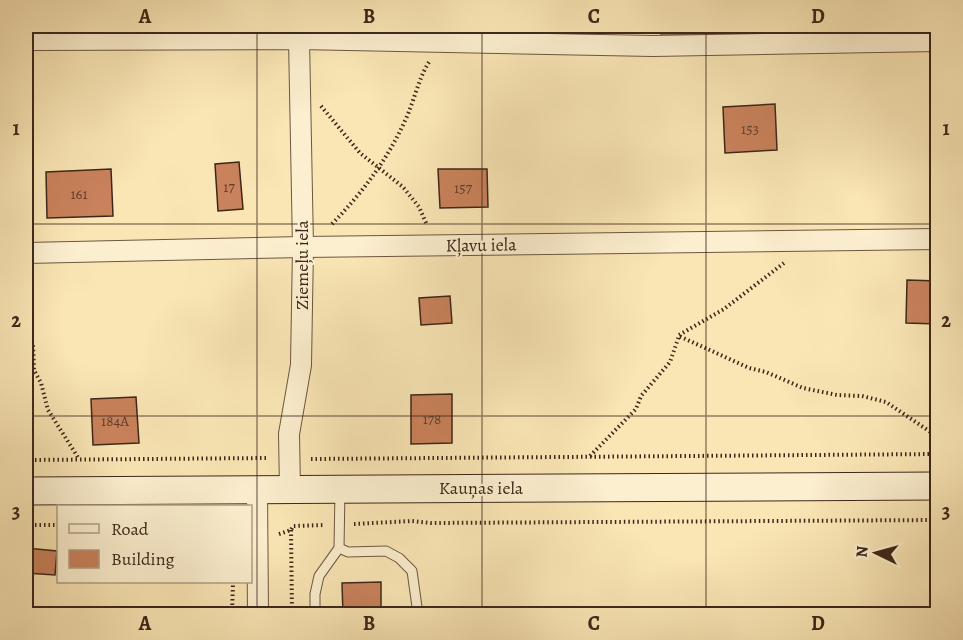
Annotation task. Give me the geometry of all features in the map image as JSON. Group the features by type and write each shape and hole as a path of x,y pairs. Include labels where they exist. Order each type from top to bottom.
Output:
{"street":[{"path":"26,40 299,39 653,46 938,41"},
{"name":"Ziemeļu iela","path":"290,489 289,434 301,365 303,247 299,39"},
{"name":"Kļavu iela","path":"26,253 938,239"},
{"name":"Kauņas iela","path":"26,491 938,486"},
{"path":"257,489 258,615"}],"lane":[{"path":"315,615 315,594 319,576 339,548 340,489"},
{"path":"339,548 348,552 386,551 399,558 412,571 418,615"}],"path":[{"path":"323,247 332,225 356,200 380,168 408,114 425,68 442,42"},
{"path":"299,85 324,109 360,153 403,187 419,207 429,229 446,245"},
{"path":"590,457 636,409 641,396 670,362 679,336 724,309 786,261"},
{"path":"26,324 33,344 34,370 41,383 48,410 79,460"},
{"path":"679,336 749,368 766,372 803,388 837,395 862,396 886,402 938,437"},
{"path":"304,459 938,454"},
{"path":"26,460 278,458"},
{"path":"291,615 291,531 293,526 411,520 431,524 938,520"},
{"path":"26,525 57,525"},
{"path":"273,535 291,531"},
{"path":"232,583 232,615"}],"shaded area":[{"path":"650,26 937,26 938,30 662,35"}],"building":[{"path":"775,104 777,150 725,153 723,107"},
{"path":"239,162 243,209 218,211 215,164"},
{"path":"111,169 113,216 47,218 46,172"},
{"path":"438,169 487,169 488,207 440,208"},
{"path":"907,280 938,281 938,324 906,323"},
{"path":"450,296 452,323 421,325 419,298"},
{"path":"452,394 452,443 411,444 411,395"},
{"path":"136,397 139,443 93,445 91,399"},
{"path":"26,548 57,551 55,575 26,573"},
{"path":"381,582 381,615 343,615 342,583"}]}
